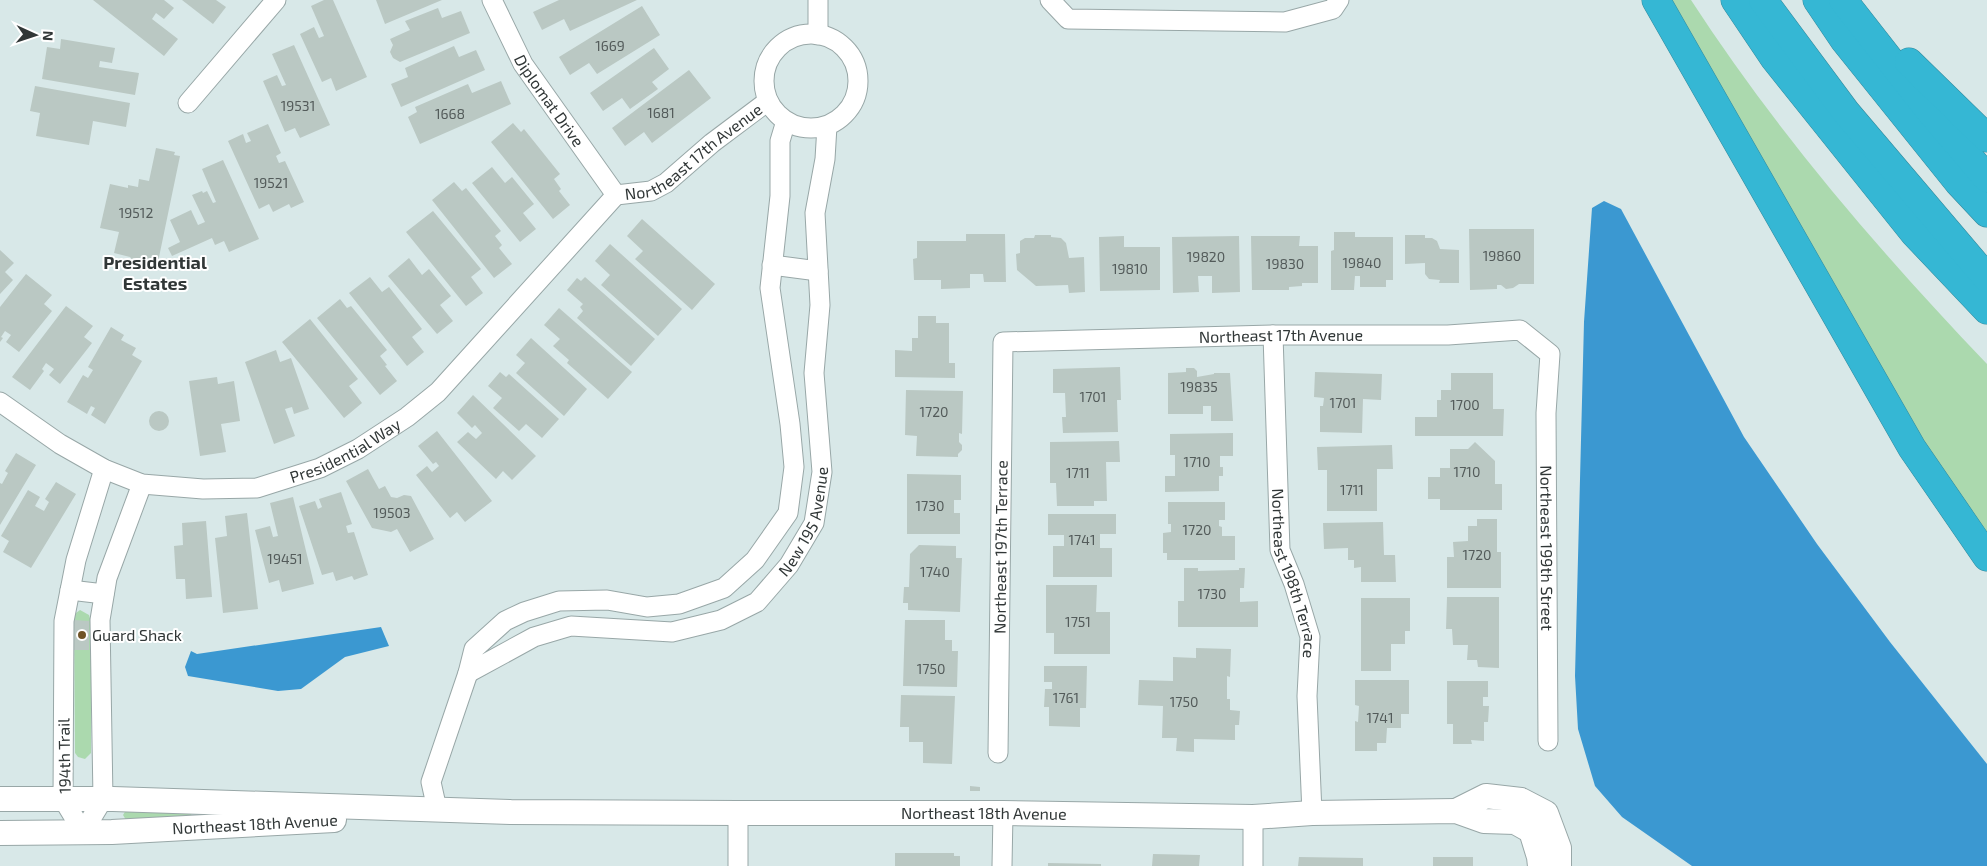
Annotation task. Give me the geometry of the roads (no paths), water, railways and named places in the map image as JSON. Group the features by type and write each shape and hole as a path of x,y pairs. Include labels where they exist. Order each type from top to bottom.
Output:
{"highway":[{"path":"1656,0 1912,448 1987,558"},
{"path":"1735,0 1774,58 1914,233 1987,310"},
{"path":"1763,0 1846,112 1987,278"},
{"path":"1817,0 1844,40 1958,182 1987,213"},
{"path":"1844,0 1987,138"},
{"path":"1844,0 1928,110 1987,178"}],"street":[{"path":"188,103 276,0"},
{"name":"Diplomat Drive","path":"492,0 523,64 616,195"},
{"path":"818,0 818,35"},
{"path":"1050,0 1068,19 1285,22 1333,10 1339,0"},
{"path":"818,35 832,40 844,48 853,61 857,76 857,91 851,106 840,118 827,126 811,129 796,126 786,121 771,107 765,93 764,77 768,61 776,49 788,40 796,37 818,35"},
{"name":"Northeast 17th Avenue","path":"616,195 651,192 666,183 712,143 768,101"},
{"name":"New 195 Avenue","path":"437,809 431,782 468,673 474,649 506,620 559,601 607,600 647,607 679,604 724,588 755,560 788,513 794,467 770,288 780,196 780,141 786,121"},
{"name":"New 195 Avenue","path":"468,673 534,637 571,626 672,632 721,620 757,602 788,565 814,523 822,472 814,373 820,305 816,213 825,159 827,126"},
{"name":"Presidential Way","path":"0,402 60,444 104,469 142,484 203,489 258,488 320,468 358,449 407,417 438,392 616,195"},
{"path":"772,265 818,271"},
{"name":"Northeast 17th Avenue","path":"1003,342 1273,336 1448,335 1520,330 1550,354"},
{"name":"Northeast 198th Terrace","path":"1273,336 1280,550 1294,584 1310,637 1307,696 1312,813"},
{"name":"Northeast 197th Terrace","path":"998,753 1003,342"},
{"name":"Northeast 199th Street","path":"1548,742 1546,413 1550,354"},
{"name":"194th Trail","path":"83,832 63,799 64,621 76,560 104,469"},
{"path":"83,832 103,799 100,620 104,594 107,578 142,484"},
{"path":"70,590 104,594"},
{"name":"Northeast 18th Avenue","path":"1456,811 1486,796 1521,800 1546,813 1559,848 1558,866"},
{"name":"Northeast 18th Avenue","path":"0,799 103,799 511,812 1003,812 1253,817 1312,813 1456,811 1484,821 1515,822 1531,831 1540,866"},
{"name":"Northeast 18th Avenue","path":"0,833 83,832 511,812"},
{"path":"1002,866 1003,812"},
{"path":"738,813 738,866"},
{"path":"1253,817 1253,866"}],"water":[{"path":"1604,201 1621,209 1744,437 1817,544 1890,642 1987,764 1987,866 1692,866 1622,817 1595,786 1578,729 1575,676 1584,322 1592,208"},
{"path":"381,627 389,646 345,657 301,689 278,691 188,676 185,667 191,651 197,654"}],"place":[{"name":"Guard Shack","path":"82,635"}],"district":[{"name":"Presidential Estates","path":"155,273"}]}
